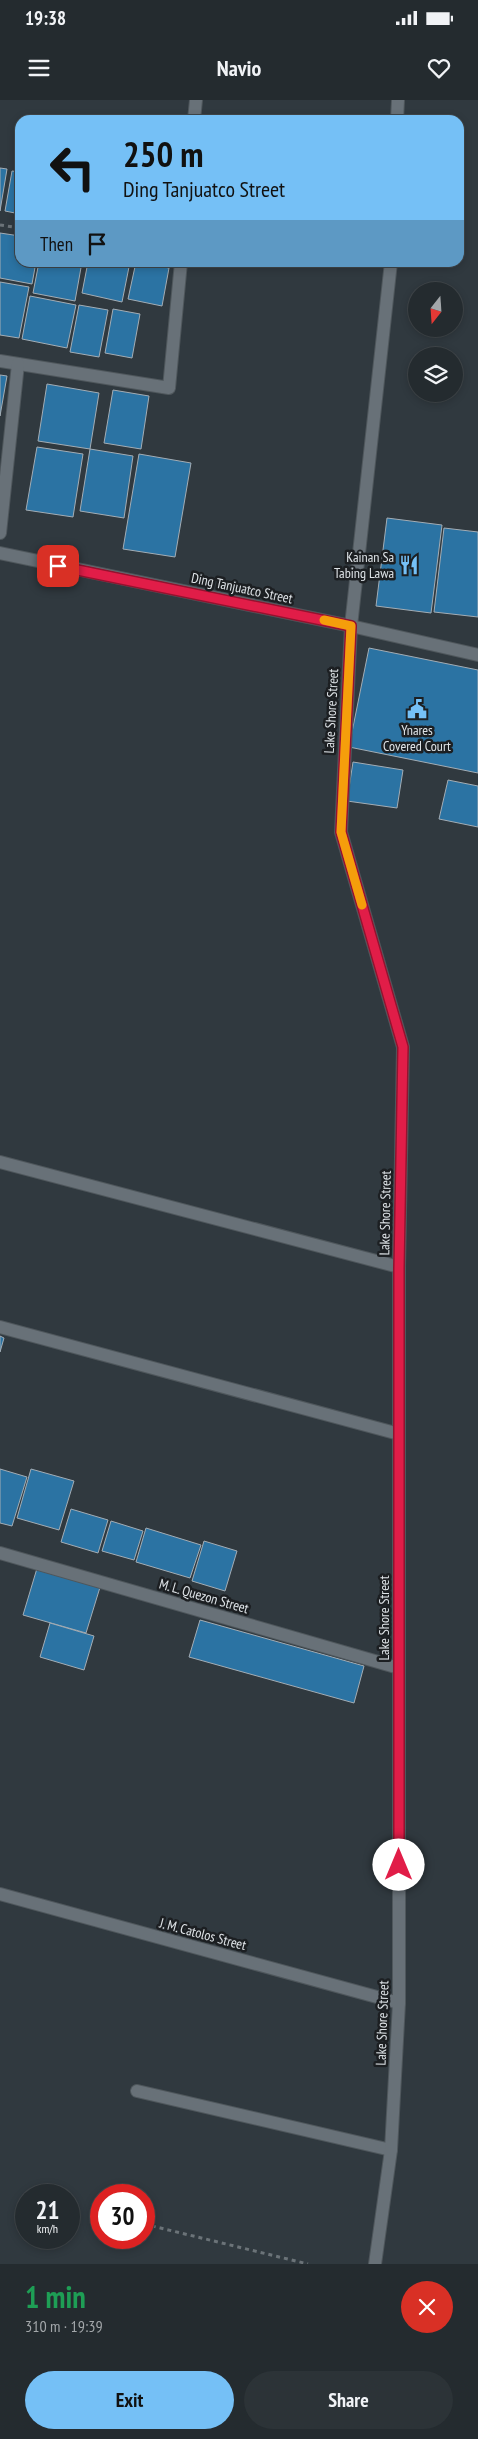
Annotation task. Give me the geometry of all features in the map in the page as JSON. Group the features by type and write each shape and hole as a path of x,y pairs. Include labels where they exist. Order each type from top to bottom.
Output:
{"street":[{"path":"194,115 196,100"},
{"path":"397,115 398,100"},
{"path":"0,361 169,388 181,267"},
{"name":"Lake Shore Street","path":"375,2264 391,2150 399,2003 399,1268 403,1047 341,832 351,626 390,267"},
{"path":"0,532 18,364"},
{"name":"Ding Tanjuatco Street","path":"0,553 351,626 478,655"},
{"path":"0,1162 399,1268"},
{"path":"0,1327 399,1434"},
{"name":"M. L. Quezon Street","path":"0,1553 399,1668"},
{"name":"J. M. Catolos Street","path":"0,1894 399,2003"},
{"path":"137,2091 391,2150"}],"path":[{"path":"0,225 15,227"},
{"path":"155,2227 308,2264"}],"building":[{"path":"0,168 7,169 0,211"},
{"path":"12,171 15,171 15,213 5,211"},
{"path":"0,233 15,235 15,267 35,267 32,284 0,278"},
{"path":"38,267 81,267 75,301 33,293"},
{"path":"87,267 129,267 122,302 82,293"},
{"path":"135,267 169,268 162,306 128,299"},
{"path":"0,282 29,287 19,338 0,335"},
{"path":"30,296 76,305 67,348 22,339"},
{"path":"79,305 108,310 99,357 70,352"},
{"path":"113,309 140,314 132,358 105,353"},
{"path":"0,375 7,376 0,416"},
{"path":"47,384 99,393 90,449 38,441"},
{"path":"113,390 149,396 141,449 104,443"},
{"path":"37,447 83,454 73,517 26,510"},
{"path":"90,449 133,456 124,518 80,511"},
{"path":"139,454 191,463 175,557 123,549"},
{"name":"Kainan Sa Tabing Lawa","path":"387,518 442,525 431,613 376,606"},
{"path":"444,528 478,532 478,617 434,612"},
{"name":"Ynares Covered Court","path":"369,648 478,670 478,773 349,747"},
{"path":"353,762 403,770 397,808 347,801"},
{"path":"448,780 478,786 478,827 439,819"},
{"path":"0,1336 4,1338 0,1352"},
{"path":"0,1469 27,1477 12,1526 0,1523"},
{"path":"31,1469 74,1481 59,1530 17,1518"},
{"path":"71,1509 108,1520 98,1553 61,1542"},
{"path":"111,1521 143,1531 134,1560 102,1551"},
{"path":"146,1528 201,1545 190,1578 136,1562"},
{"path":"204,1541 237,1551 225,1591 192,1581"},
{"path":"38,1565 101,1584 86,1633 23,1615"},
{"path":"200,1620 364,1666 354,1703 189,1657"},
{"path":"50,1623 94,1636 84,1670 40,1657"}],"slow traffic":[{"path":"324,620 351,626 342,768 341,832 362,905"}],"place":[{"name":"Kainan Sa Tabing Lawa","path":"409,565"},
{"name":"Ynares Covered Court","path":"417,709"}],"route":[{"path":"58,566 351,626 342,768 341,832 403,1047 399,1268 399,1865"}]}
